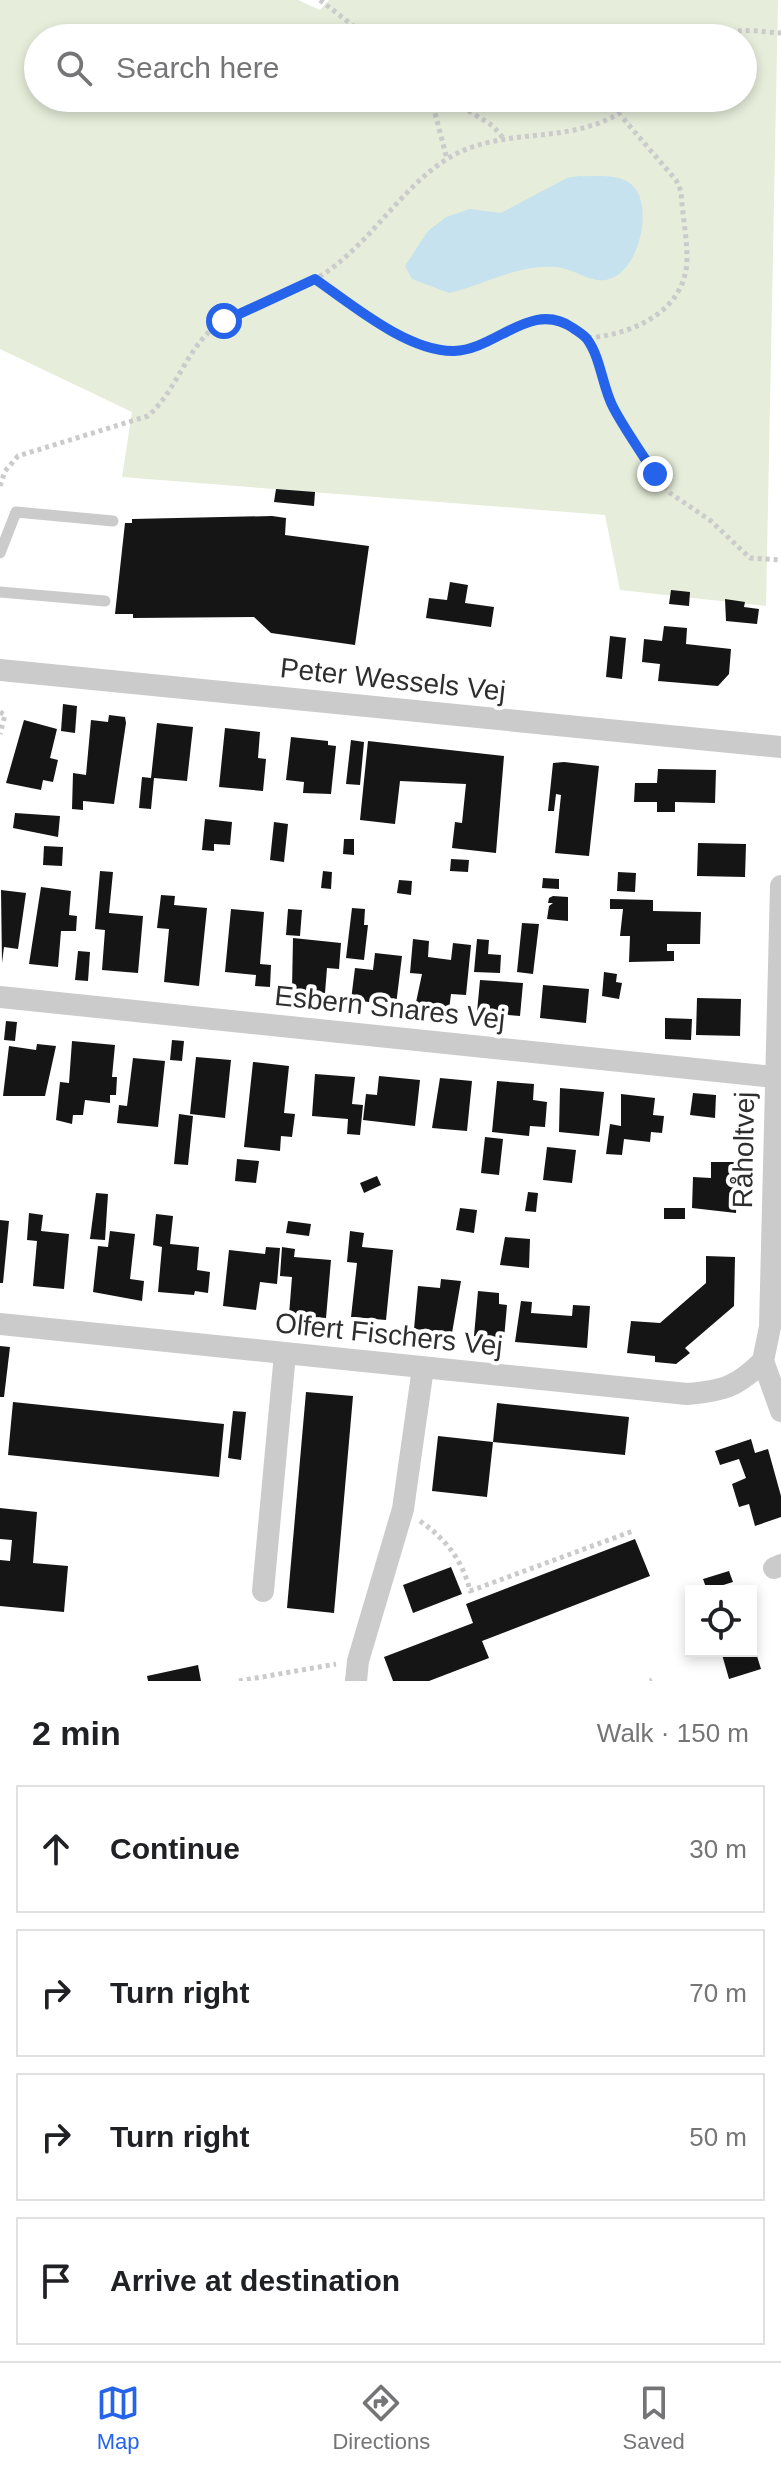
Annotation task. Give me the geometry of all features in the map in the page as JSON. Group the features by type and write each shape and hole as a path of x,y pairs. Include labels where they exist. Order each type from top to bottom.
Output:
{"street":[{"name":"Peter Wessels Vej","path":"0,670 781,747"},
{"name":"Råholtvej","path":"763,1361 770,1327 781,886"},
{"name":"Esbern Snares Vej","path":"0,997 774,1077"},
{"name":"Olfert Fischers Vej","path":"0,1324 687,1394 721,1391 746,1378 763,1361"},
{"path":"263,1591 285,1354"},
{"path":"763,1361 781,1411"},
{"path":"357,1671 403,1509 423,1368"}],"lane":[{"path":"0,553 16,512 113,521"},
{"path":"0,592 105,601"}],"path":[{"path":"320,0 351,24"},
{"path":"757,32 781,33"},
{"path":"435,112 447,159"},
{"path":"470,112 493,126 504,139"},
{"path":"0,486 5,471 18,456 148,416 160,406 207,333 224,321 315,279 344,260 447,159 504,139 570,133 625,112"},
{"path":"587,338 632,330 649,322 673,299 683,283 687,259 681,191 676,180 621,116"},
{"path":"315,279 387,328 426,346 453,351 477,347 526,321 548,318 565,322 587,338 614,408 670,493 711,521 750,558 781,560"},
{"path":"0,712 5,715 0,734"},
{"path":"403,1509 433,1530 453,1551 465,1569 470,1591 633,1531"},
{"path":"239,1681 357,1671"}],"green space":[{"path":"0,0 298,0 320,10 329,0 778,0 766,606 620,590 605,515 122,477 132,412 0,349"}],"water":[{"path":"607,176 627,181 638,194 643,218 638,245 619,274 610,279 595,280 564,268 541,267 514,272 449,293 412,279 405,266 428,231 446,217 470,209 501,213 567,178"}],"building":[{"path":"276,489 315,492 314,506 274,502"},
{"path":"286,518 285,535 369,546 355,645 271,633 254,617 133,618 133,614 115,614 125,523 132,523 132,519"},
{"path":"450,582 468,585 465,603 494,607 491,627 426,618 429,598 447,600"},
{"path":"671,590 690,592 689,606 669,604"},
{"path":"725,599 745,602 744,607 759,609 757,624 726,621"},
{"path":"664,626 687,628 686,644 731,649 729,674 718,686 658,681 660,664 642,662 644,639 662,641"},
{"path":"610,636 626,638 622,679 606,677"},
{"path":"63,704 77,706 75,733 61,731"},
{"path":"109,715 125,717 126,723 114,804 83,801 83,810 72,809 73,773 86,775 91,720 108,722"},
{"path":"24,720 57,729 50,758 58,760 53,782 43,780 41,790 6,783"},
{"path":"157,723 193,727 187,781 154,778 151,809 139,808 142,777 151,778"},
{"path":"225,728 260,732 258,758 266,759 263,791 219,787"},
{"path":"291,737 328,741 328,745 336,746 331,794 303,793 304,782 286,780"},
{"path":"351,740 364,742 360,785 346,784"},
{"path":"368,741 504,756 496,853 452,848 455,822 462,823 466,784 400,781 395,824 360,820"},
{"path":"553,763 599,766 589,856 555,853 561,795 556,794 554,811 548,811"},
{"path":"658,769 716,770 715,803 675,802 675,812 657,812 657,802 634,802 635,783 657,783"},
{"path":"15,813 60,816 58,837 13,828"},
{"path":"205,819 232,822 230,845 214,844 214,851 202,850"},
{"path":"274,822 288,824 284,862 270,860"},
{"path":"344,839 354,839 354,855 343,854"},
{"path":"698,843 746,844 745,877 697,876"},
{"path":"44,846 63,847 62,866 43,865"},
{"path":"451,859 469,860 468,872 450,871"},
{"path":"100,871 113,872 109,913 143,916 138,973 102,970 105,930 95,929"},
{"path":"323,871 332,872 331,889 321,888"},
{"path":"618,872 636,873 635,892 617,891"},
{"path":"543,878 559,879 559,889 542,888"},
{"path":"399,880 412,881 411,895 397,893"},
{"path":"41,887 71,891 69,915 77,916 76,931 61,931 58,967 29,964"},
{"path":"1,890 26,893 18,949 4,947 2,963"},
{"path":"161,895 175,896 174,905 207,908 199,986 164,982 169,929 157,928"},
{"path":"568,897 568,921 547,919 549,906 553,903 548,903 549,898"},
{"path":"610,899 653,900 653,911 701,912 700,944 667,944 667,951 674,951 674,961 629,962 630,936 620,936 623,909 610,909"},
{"path":"352,908 365,909 364,925 368,925 364,960 346,958"},
{"path":"231,909 264,912 260,964 271,965 270,987 255,986 256,975 225,972"},
{"path":"288,909 302,910 300,936 286,935"},
{"path":"522,923 539,924 533,974 517,972"},
{"path":"293,938 341,943 339,969 327,968 325,993 292,989"},
{"path":"413,939 429,941 428,957 451,960 453,943 471,945 466,995 451,994 449,1010 415,1007 422,974 410,973"},
{"path":"477,939 489,940 488,954 501,955 500,973 474,972"},
{"path":"78,951 90,952 88,981 75,980"},
{"path":"375,953 402,956 396,1005 351,1000 355,968 373,970"},
{"path":"604,972 617,974 616,982 622,983 619,999 602,996"},
{"path":"480,980 523,983 520,1016 477,1012"},
{"path":"543,985 589,989 586,1023 540,1018"},
{"path":"697,998 741,999 740,1036 696,1035"},
{"path":"665,1018 692,1019 691,1040 665,1039"},
{"path":"6,1021 17,1022 15,1041 4,1040"},
{"path":"172,1040 184,1041 182,1061 170,1060"},
{"path":"72,1041 115,1045 112,1077 117,1077 116,1095 110,1095 110,1103 85,1100 83,1115 73,1115 72,1124 56,1120 60,1082 69,1083"},
{"path":"37,1044 56,1046 45,1096 3,1096 9,1046 36,1050"},
{"path":"196,1057 231,1060 225,1118 190,1114"},
{"path":"133,1058 165,1061 158,1127 117,1123 119,1105 127,1106"},
{"path":"253,1062 289,1066 284,1113 295,1114 292,1137 281,1136 280,1151 244,1147"},
{"path":"315,1074 355,1077 352,1104 363,1105 360,1135 347,1134 348,1119 312,1116"},
{"path":"379,1076 420,1080 415,1126 363,1120 366,1094 377,1095"},
{"path":"440,1078 472,1081 467,1131 432,1128"},
{"path":"497,1081 534,1084 533,1100 547,1102 545,1127 530,1126 529,1136 492,1132"},
{"path":"560,1088 604,1092 599,1136 559,1132"},
{"path":"693,1093 716,1095 715,1118 690,1115"},
{"path":"621,1094 655,1098 653,1115 664,1116 662,1133 651,1132 650,1142 624,1139 622,1155 606,1154 610,1124 621,1126"},
{"path":"179,1114 193,1116 188,1165 174,1164"},
{"path":"485,1137 503,1139 499,1175 481,1173"},
{"path":"547,1147 576,1150 572,1183 543,1180"},
{"path":"237,1159 259,1161 256,1183 235,1181"},
{"path":"711,1162 747,1162 747,1186 737,1186 736,1213 692,1208 693,1177 711,1178"},
{"path":"377,1176 381,1185 364,1193 360,1183"},
{"path":"528,1192 538,1193 536,1212 525,1211"},
{"path":"96,1193 108,1194 105,1240 90,1239"},
{"path":"460,1208 477,1210 474,1233 456,1230"},
{"path":"664,1208 685,1208 685,1219 664,1219"},
{"path":"29,1213 43,1215 41,1231 69,1234 64,1289 33,1286 37,1241 27,1240"},
{"path":"156,1214 173,1216 170,1244 199,1247 197,1270 210,1272 208,1293 158,1292 162,1247 153,1245"},
{"path":"0,1220 9,1221 3,1283 0,1283"},
{"path":"288,1221 311,1224 309,1236 286,1233"},
{"path":"110,1231 135,1234 130,1279 144,1281 142,1301 93,1292 98,1246 108,1247"},
{"path":"350,1231 364,1233 362,1247 393,1250 386,1320 351,1317 357,1263 347,1262"},
{"path":"505,1237 530,1239 529,1268 500,1265"},
{"path":"266,1247 280,1248 277,1284 260,1282 256,1310 223,1306 229,1250 265,1254"},
{"path":"282,1247 295,1249 294,1257 331,1260 326,1318 289,1315 292,1277 280,1276"},
{"path":"706,1256 735,1257 734,1306 685,1348 690,1353 676,1364 655,1362 655,1356 627,1353 631,1321 660,1323 706,1283"},
{"path":"441,1279 461,1281 452,1333 414,1329 418,1286 440,1288"},
{"path":"478,1291 499,1293 499,1304 507,1305 504,1339 474,1336"},
{"path":"521,1301 532,1302 531,1313 572,1316 573,1305 590,1306 587,1348 515,1342"},
{"path":"0,1346 10,1347 4,1397 0,1397"},
{"path":"306,1392 353,1396 334,1613 287,1608"},
{"path":"13,1402 224,1424 219,1477 8,1455"},
{"path":"497,1403 629,1417 625,1455 493,1442"},
{"path":"233,1411 246,1412 241,1460 228,1458"},
{"path":"438,1436 493,1442 487,1497 432,1491"},
{"path":"751,1439 755,1453 768,1449 781,1496 781,1517 755,1526 749,1504 739,1507 732,1484 746,1478 739,1459 720,1465 715,1451"},
{"path":"0,1508 37,1512 33,1563 68,1566 64,1612 0,1606 0,1560 10,1561 12,1540 0,1539"},
{"path":"635,1539 650,1576 482,1641 489,1658 429,1681 393,1681 384,1657 473,1623 466,1604"},
{"path":"451,1567 462,1594 413,1613 403,1585"},
{"path":"729,1571 733,1582 705,1585 703,1579"},
{"path":"757,1656 761,1669 729,1679 723,1657"},
{"path":"198,1665 201,1681 148,1681 147,1676"}],"route":[{"path":"224,321 315,279 387,328 426,346 453,351 477,347 526,321 548,318 565,322 587,338 614,408 655,474"}]}
